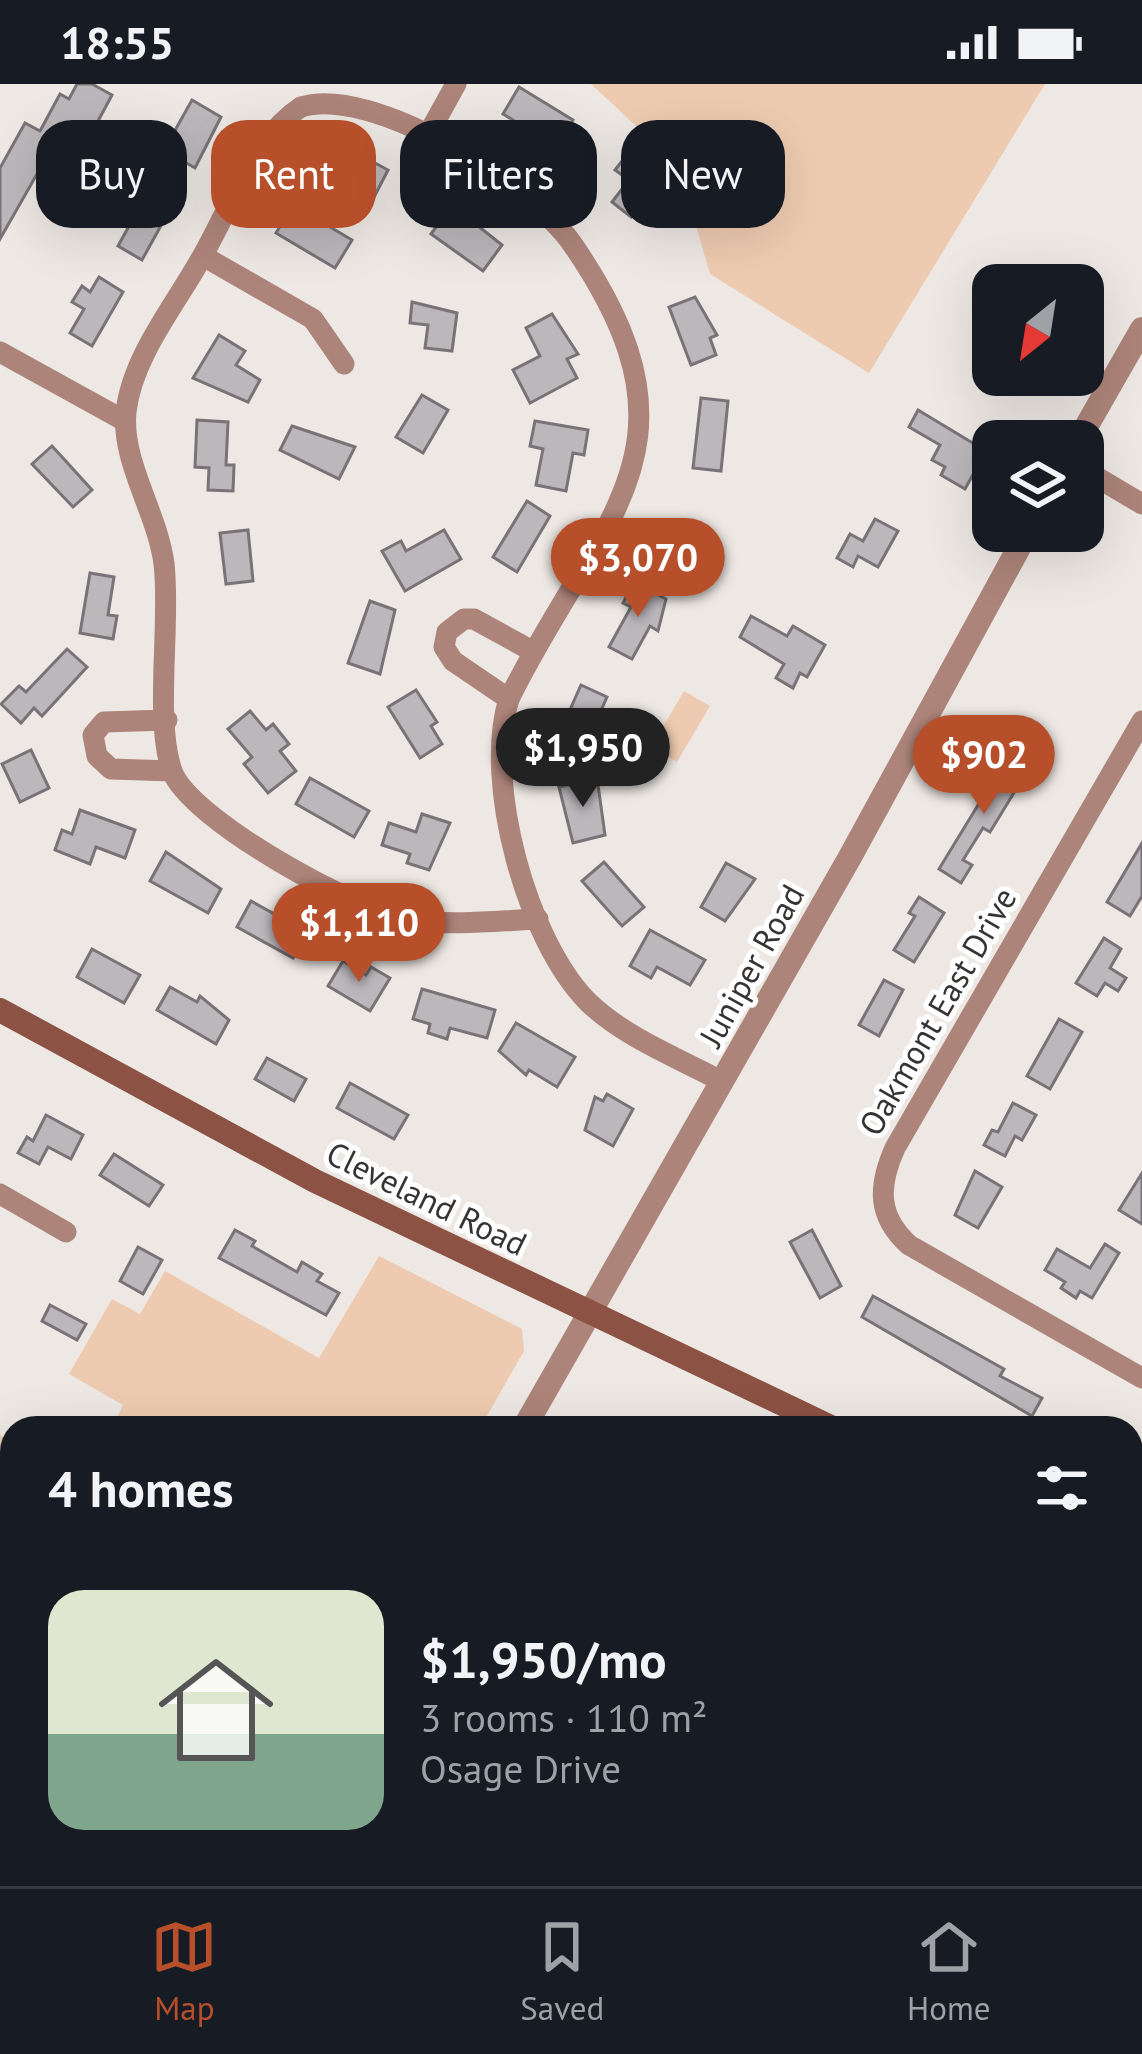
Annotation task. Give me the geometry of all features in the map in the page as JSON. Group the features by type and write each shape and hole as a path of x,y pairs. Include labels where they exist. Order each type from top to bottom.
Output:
{"main road":[{"name":"Cleveland Road","path":"0,1010 315,1181 808,1416"}],"street":[{"path":"436,120 456,84"},
{"path":"414,120 379,102 332,94 298,108 275,132 142,362 125,421 164,566 172,771 195,802 220,822 386,915 434,922 538,919"},
{"path":"560,228 620,326 636,372 642,433 624,490 509,699 501,732 502,785 538,919 556,962 590,1003 624,1028 723,1082"},
{"path":"203,256 314,320 344,364"},
{"path":"1090,420 1142,329"},
{"path":"0,352 125,421"},
{"path":"1104,481 1142,504"},
{"name":"Juniper Road","path":"531,1416 723,1082 1016,552"},
{"path":"509,699 453,661 444,647 447,632 464,619 473,619 534,652"},
{"path":"167,720 104,722 93,735 93,746 111,769 172,771"},
{"name":"Oakmont East Drive","path":"1139,1370 930,1258 895,1232 885,1216 882,1182 895,1148 1142,721"},
{"path":"0,1194 66,1232"}],"shaded area":[{"path":"591,84 1045,84 869,373 710,274 696,228 785,228 785,120 630,120"},
{"path":"684,691 710,706 677,762 651,747"},
{"path":"379,1256 522,1329 524,1351 487,1416 118,1416 123,1405 69,1374 112,1299 140,1314 165,1271 319,1358"}],"building":[{"path":"77,84 92,84 112,95 99,120 46,120 60,94 69,99"},
{"path":"519,87 573,120 513,120 503,114"},
{"path":"192,100 221,117 211,120 211,137 195,168 187,163 187,120 181,120"},
{"path":"25,123 36,129 36,176 0,239 0,168"},
{"path":"376,163 388,170 376,193"},
{"path":"128,228 160,228 142,260 118,246"},
{"path":"279,228 332,228 352,240 335,268 276,233"},
{"path":"435,228 481,228 502,245 483,271 431,234"},
{"path":"99,277 123,292 92,346 70,333 84,309 72,302 82,286 90,292"},
{"path":"695,297 717,335 710,338 716,355 691,365 669,307"},
{"path":"412,302 457,313 452,351 425,348 428,325 410,323"},
{"path":"552,314 578,354 567,359 577,378 530,403 513,370 540,356 526,328"},
{"path":"219,335 245,351 236,365 260,380 248,402 193,378"},
{"path":"422,395 448,410 423,453 396,437"},
{"path":"701,398 728,401 721,471 693,468"},
{"path":"918,410 972,443 972,476 965,489 941,475 945,467 932,460 940,445 909,427"},
{"path":"197,420 228,422 226,465 234,465 233,491 208,490 209,468 195,467"},
{"path":"535,421 588,430 584,455 573,453 566,491 536,485 543,449 530,446"},
{"path":"292,426 355,447 339,479 280,450"},
{"path":"52,446 92,490 73,507 32,464"},
{"path":"527,501 550,516 517,572 493,557"},
{"path":"875,519 898,531 878,567 858,556 853,567 837,558 850,534 863,541"},
{"path":"667,522 691,535 678,559 654,545"},
{"path":"248,530 253,581 226,584 220,533"},
{"path":"444,530 461,559 405,591 382,551 401,541 406,551"},
{"path":"90,573 114,577 108,615 117,616 113,639 80,633"},
{"path":"634,582 666,599 658,631 650,626 632,659 609,647 631,607 623,603"},
{"path":"370,601 395,610 380,674 348,663"},
{"path":"751,616 787,636 793,626 825,645 807,677 800,673 793,688 776,678 784,664 740,637"},
{"path":"67,649 87,667 42,716 34,708 21,723 1,704 19,686 26,692"},
{"path":"581,685 607,697 576,766 550,755"},
{"path":"416,690 437,722 431,726 442,744 420,758 388,707"},
{"path":"250,711 266,730 273,724 289,744 280,751 296,771 268,793 244,764 252,757 228,729"},
{"path":"31,750 49,788 20,802 2,764"},
{"path":"1008,756 1029,768 990,832 983,828 963,860 972,865 961,883 939,869"},
{"path":"310,778 369,811 354,837 296,804"},
{"path":"597,778 605,835 573,843 559,787"},
{"path":"80,810 135,830 125,858 96,847 90,864 55,850 62,830 72,834"},
{"path":"422,814 450,823 429,870 407,863 410,854 382,845 389,823 416,832"},
{"path":"1142,843 1142,896 1130,916 1107,902"},
{"path":"166,852 221,889 208,913 150,881"},
{"path":"604,862 644,907 622,926 582,881"},
{"path":"726,863 755,879 725,921 701,907"},
{"path":"919,897 944,913 914,962 894,950 915,916 909,913"},
{"path":"251,901 307,932 293,958 237,927"},
{"path":"650,930 705,960 690,985 657,967 651,978 630,966"},
{"path":"1104,938 1121,949 1110,968 1126,978 1118,991 1105,983 1097,996 1076,983"},
{"path":"92,949 140,975 124,1003 77,977"},
{"path":"343,961 366,975 371,967 390,978 370,1011 328,986"},
{"path":"884,980 903,990 879,1036 859,1025"},
{"path":"170,987 197,1002 200,996 229,1020 216,1044 157,1010"},
{"path":"422,989 495,1010 487,1038 450,1028 447,1039 428,1033 430,1024 413,1019"},
{"path":"1059,1019 1082,1032 1050,1089 1027,1076"},
{"path":"516,1023 575,1057 557,1087 529,1070 526,1075 499,1051"},
{"path":"267,1058 306,1079 294,1101 255,1079"},
{"path":"350,1083 408,1115 394,1139 337,1108"},
{"path":"607,1094 633,1109 613,1146 585,1130 595,1097 603,1101"},
{"path":"1013,1103 1036,1115 1022,1140 1015,1136 1005,1156 984,1145 992,1130 998,1132"},
{"path":"46,1115 83,1135 71,1159 48,1147 39,1164 18,1153 27,1137 33,1141"},
{"path":"114,1154 163,1185 149,1206 100,1175"},
{"path":"975,1171 1002,1187 978,1228 955,1215"},
{"path":"1142,1173 1142,1224 1119,1210"},
{"path":"235,1230 255,1241 252,1246 297,1272 302,1262 322,1274 317,1281 339,1293 326,1315 219,1258"},
{"path":"812,1230 841,1286 820,1298 790,1242"},
{"path":"1105,1244 1119,1253 1092,1298 1080,1291 1076,1298 1061,1288 1065,1282 1045,1270 1057,1249 1090,1268"},
{"path":"138,1247 162,1260 143,1294 120,1281"},
{"path":"873,1296 1004,1369 1000,1376 1042,1398 1032,1416 862,1317"},
{"path":"50,1305 86,1324 77,1340 42,1321"}]}
